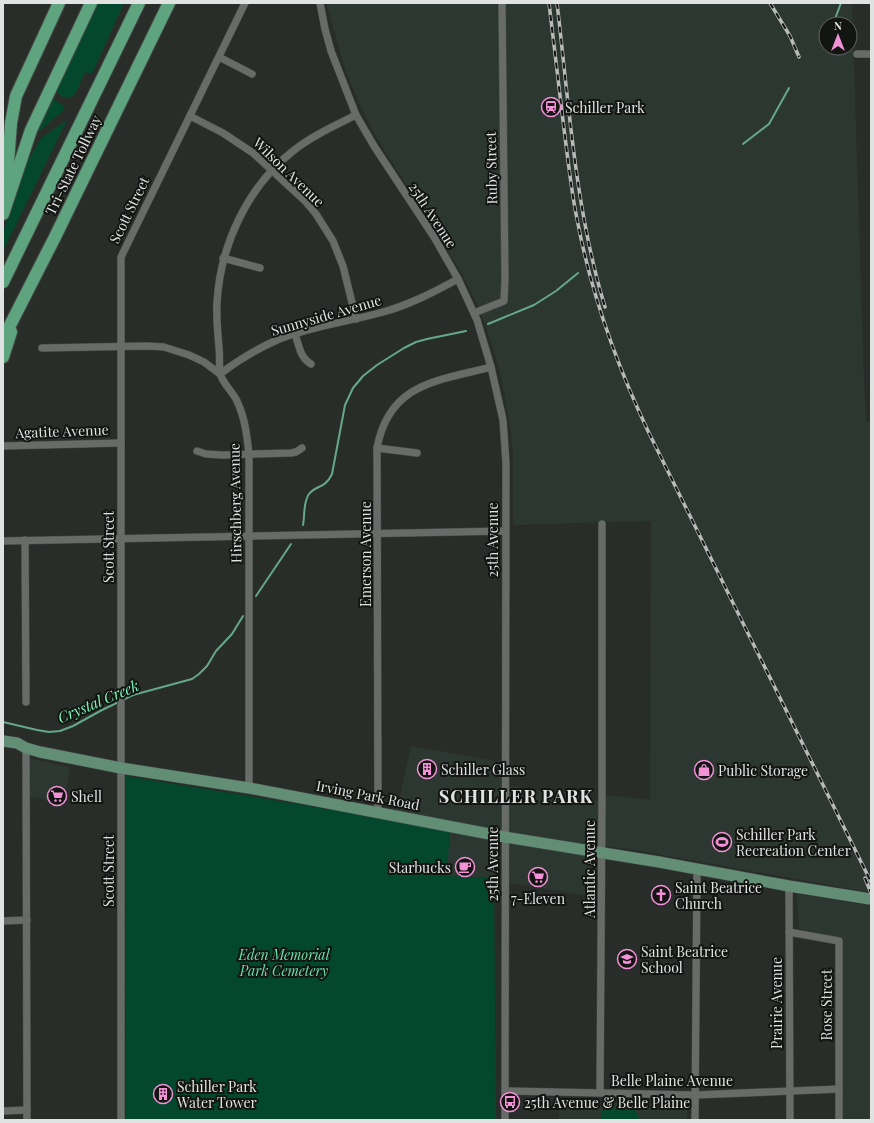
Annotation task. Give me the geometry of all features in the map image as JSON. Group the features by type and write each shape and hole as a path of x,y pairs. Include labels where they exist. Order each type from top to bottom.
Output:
{"highway":[{"path":"3,195 7,177 11,123 16,96 59,3"},
{"path":"3,214 31,130 91,3"},
{"name":"Tri-State Tollway","path":"3,282 138,3"},
{"name":"Tri-State Tollway","path":"3,339 55,237 169,3"},
{"path":"3,357 20,306"}],"main road":[{"name":"Irving Park Road","path":"3,741 17,743 26,748 121,768 249,788 505,837 602,852 870,900"},
{"name":"Irving Park Road","path":"3,748 17,751 26,748"}],"street":[{"name":"Scott Street","path":"121,1120 120,262 122,252 245,3"},
{"name":"25th Avenue","path":"320,3 331,51 356,115 368,138 434,237 458,280 474,313 491,367 503,420 506,463 505,1120"},
{"name":"Ruby Street","path":"474,313 504,301 502,3"},
{"path":"858,54 871,54"},
{"path":"219,57 252,74"},
{"name":"Hirschberg Avenue","path":"249,788 249,454 246,428 237,401 220,374 216,304 220,274 223,258 243,211 262,181 292,151 318,133 356,115"},
{"name":"Wilson Avenue","path":"190,116 237,141 253,153 305,201 325,227 343,266 356,318"},
{"path":"223,258 260,268"},
{"name":"Sunnyside Avenue","path":"220,374 249,354 278,340 295,334 383,312 407,304 458,280"},
{"path":"295,334 302,355 307,362 311,364"},
{"path":"42,348 153,346 176,350 189,355 204,362 220,374"},
{"name":"Emerson Avenue","path":"378,812 377,448 379,436 389,414 396,404 409,393 426,384 491,367"},
{"name":"Agatite Avenue","path":"3,446 121,443"},
{"path":"197,452 217,455 291,453 302,448"},
{"path":"377,448 417,453"},
{"name":"Atlantic Avenue","path":"600,1093 602,524"},
{"path":"3,541 505,531"},
{"path":"25,540 26,702"},
{"path":"26,748 27,1120"},
{"path":"694,1120 697,869"},
{"name":"Prairie Avenue","path":"789,886 790,1120"},
{"path":"3,921 27,920"},
{"name":"Rose Street","path":"789,932 839,941 839,1120"},
{"name":"Belle Plaine Avenue","path":"505,1091 695,1095 839,1089"},
{"path":"3,1111 26,1110"}],"shaded area":[{"path":"326,3 852,3 852,16 818,16 818,56 854,56 864,382 866,421 871,422 871,889 867,889 868,892 630,849 456,829 495,839 494,878 447,876 395,819 411,746 506,763 507,785 605,802 607,795 650,800 651,521 513,525 513,456 511,432 502,380 491,341 477,304 463,275 375,135 346,72"},
{"path":"27,758 70,767 64,803 27,796"},
{"path":"507,840 599,854 599,898 507,882"},
{"path":"797,894 871,906 871,1120 843,1120 842,938 799,929"},
{"path":"559,1103 687,1103 687,1120 559,1120"}],"green space":[{"path":"96,3 124,3 92,74 85,72 74,95 69,98 60,96 57,87"},
{"path":"51,98 64,106 64,110 34,136"},
{"path":"67,120 3,251 3,232 26,164 38,143 44,136"},
{"name":"Eden Memorial Park Cemetery","path":"125,776 450,829 447,876 494,878 496,1120 126,1120"},
{"path":"605,1108 635,1109 640,1120 601,1120 601,1112"}],"waterway":[{"name":"Crystal Creek","path":"836,16 841,3"},
{"name":"Crystal Creek","path":"743,144 769,124 789,88"},
{"name":"Crystal Creek","path":"488,324 534,305 556,291 578,273"},
{"name":"Crystal Creek","path":"303,525 307,497 312,491 323,485 332,474 345,405 353,388 363,376 377,365 416,342 466,331"},
{"name":"Crystal Creek","path":"256,596 291,544"},
{"name":"Crystal Creek","path":"3,722 49,732 60,731 73,726 133,695 192,679 207,666 216,651 232,634 243,616"}],"railway":[{"path":"549,3 568,163 575,208 597,301 615,354 648,431 871,882"},
{"path":"557,3 574,156 587,232 605,307"},
{"path":"770,3 790,36 799,57"},
{"path":"865,878 871,893"}],"place":[{"name":"Schiller Park","path":"551,107"},
{"name":"Schiller Glass","path":"427,769"},
{"name":"Public Storage","path":"704,770"},
{"name":"Shell","path":"57,796"},
{"name":"Schiller Park Recreation Center","path":"722,842"},
{"name":"Starbucks","path":"465,867"},
{"name":"7-Eleven","path":"538,877"},
{"name":"Saint Beatrice Church","path":"661,895"},
{"name":"Saint Beatrice School","path":"627,959"},
{"name":"Schiller Park Water Tower","path":"163,1094"},
{"name":"25th Avenue & Belle Plaine","path":"510,1102"}],"district":[{"name":"SCHILLER PARK","path":"516,796"}]}
